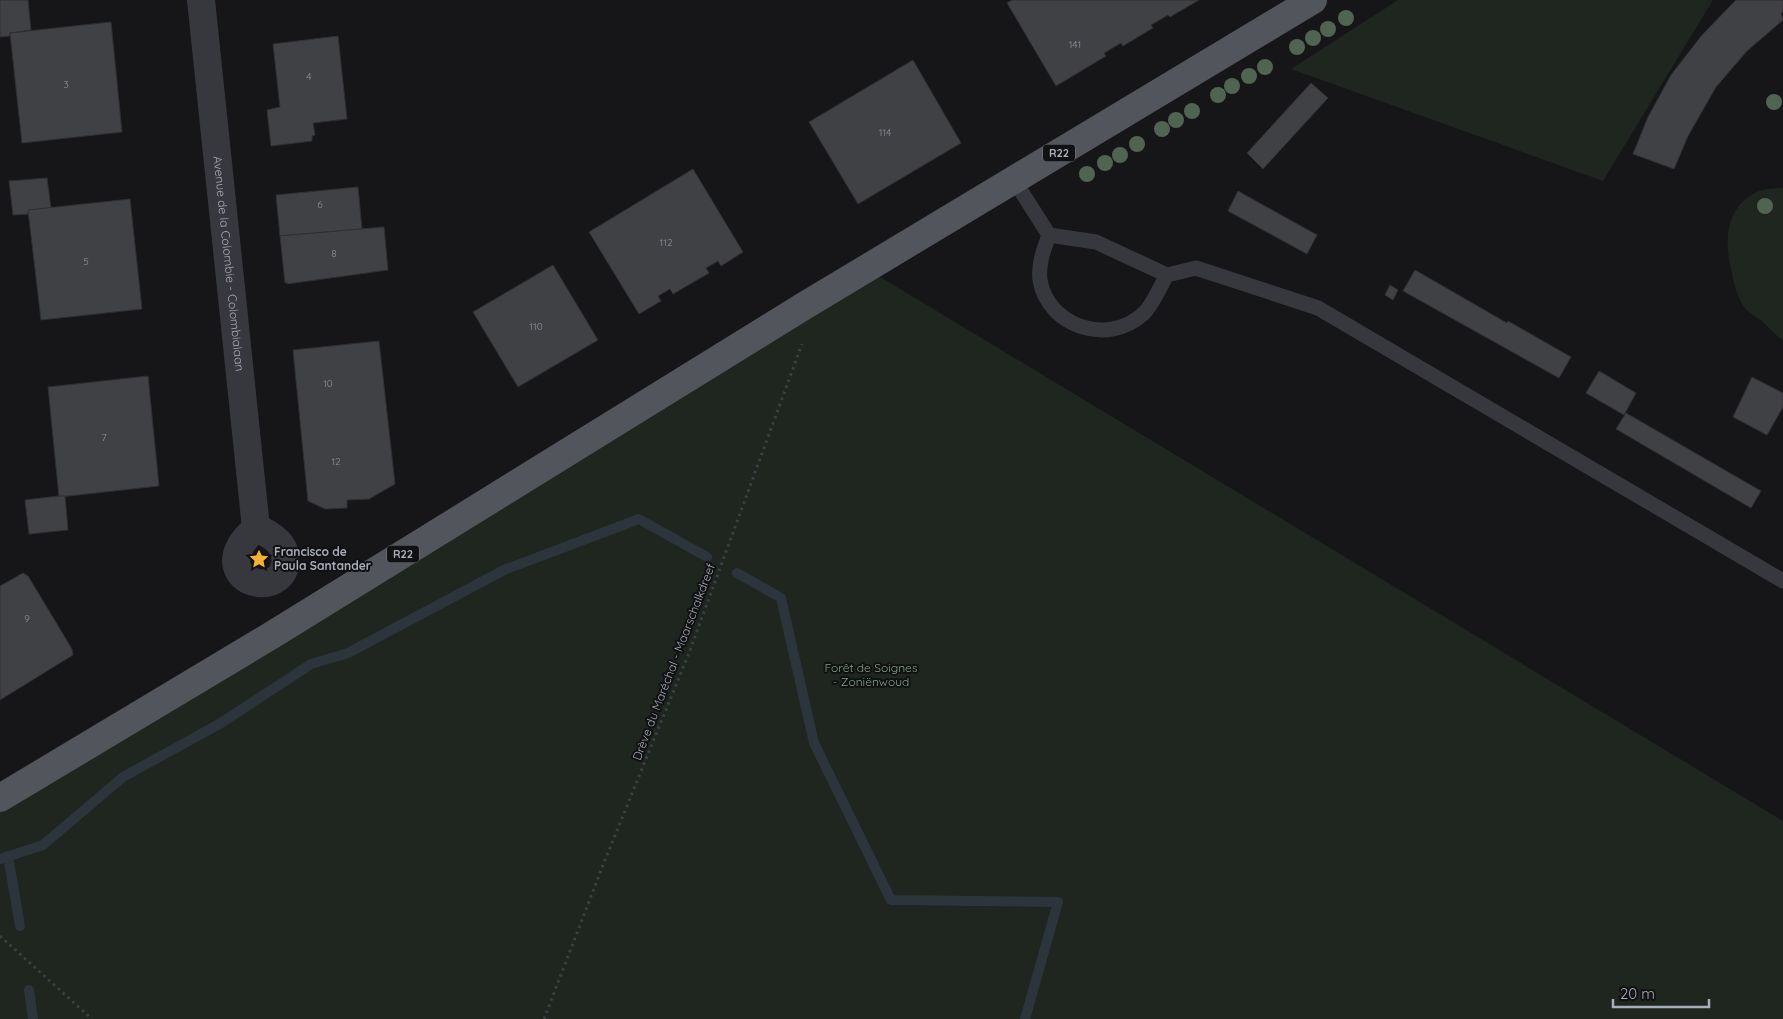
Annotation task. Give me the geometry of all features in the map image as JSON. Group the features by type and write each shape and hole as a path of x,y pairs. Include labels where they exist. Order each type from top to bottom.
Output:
{"main road":[{"name":"R22","path":"0,798 272,635 804,306 1313,0"}],"street":[{"name":"Avenue de la Colombie - Colombialaan","path":"200,0 256,528"}],"lane":[{"path":"1014,180 1049,234 1096,242 1167,275 1196,268 1318,308 1783,582"},
{"path":"1049,234 1042,255 1040,279 1047,300 1060,315 1075,326 1091,330 1112,328 1130,323 1144,314 1167,275"}],"path":[{"name":"Drève du Maréchal - Maarschalkdreef","path":"544,1019 602,865 689,653 799,352 802,343 804,306"},
{"path":"0,936 92,1019"}],"green space":[{"path":"1398,0 1713,0 1603,181 1291,69"},
{"path":"1783,188 1783,340 1745,308 1737,294 1729,258 1728,236 1733,215 1747,198 1763,190"},
{"name":"Forêt de Soignes - Zoniënwoud","path":"872,272 1783,821 1783,1019 0,1019 0,796"}],"building":[{"path":"0,0 28,0 31,30 10,33 10,36 0,37"},
{"path":"1012,0 1199,0 1170,17 1168,15 1151,25 1153,28 1123,46 1121,43 1104,53 1106,56 1056,86 1007,3"},
{"path":"1736,0 1783,0 1783,12 1781,13 1783,20 1747,51 1716,87 1688,136 1674,169 1633,154 1648,117 1671,75 1702,35"},
{"path":"111,22 122,132 22,143 10,33"},
{"path":"338,36 347,119 313,123 315,135 312,136 312,141 271,146 267,110 280,107 273,44"},
{"path":"913,60 961,143 858,204 809,122"},
{"path":"1311,83 1328,98 1263,169 1247,153"},
{"path":"693,169 743,252 721,266 718,261 706,268 709,273 673,294 670,289 658,296 661,301 639,314 589,232"},
{"path":"47,178 51,208 28,210 29,214 13,215 9,181"},
{"path":"358,187 362,229 280,236 276,195"},
{"path":"1238,191 1317,235 1307,254 1228,211"},
{"path":"130,199 142,309 41,320 28,210"},
{"path":"384,227 388,270 285,283 280,236"},
{"path":"553,265 598,340 518,387 473,312"},
{"path":"1415,270 1571,357 1559,378 1403,291"},
{"path":"1390,285 1398,290 1393,300 1385,295"},
{"path":"379,341 395,484 369,499 347,500 347,508 325,509 308,501 293,350"},
{"path":"1599,371 1636,393 1624,415 1586,393"},
{"path":"148,376 159,486 59,497 48,387"},
{"path":"1752,377 1783,393 1783,407 1767,435 1733,417"},
{"path":"1626,413 1761,491 1751,508 1616,429"},
{"path":"65,496 68,530 29,534 25,500"},
{"path":"23,573 28,576 72,649 73,655 0,700 0,586"}],"waterway":[{"path":"0,859 43,845 123,777 221,723 311,664 348,653 504,570 639,519 707,557"},
{"path":"737,573 781,598 814,743 891,900 1058,902 1025,1019"},
{"path":"8,856 20,926"},
{"path":"29,990 33,1019"}],"place":[{"name":"Francisco de Paula Santander","path":"259,559"}]}
